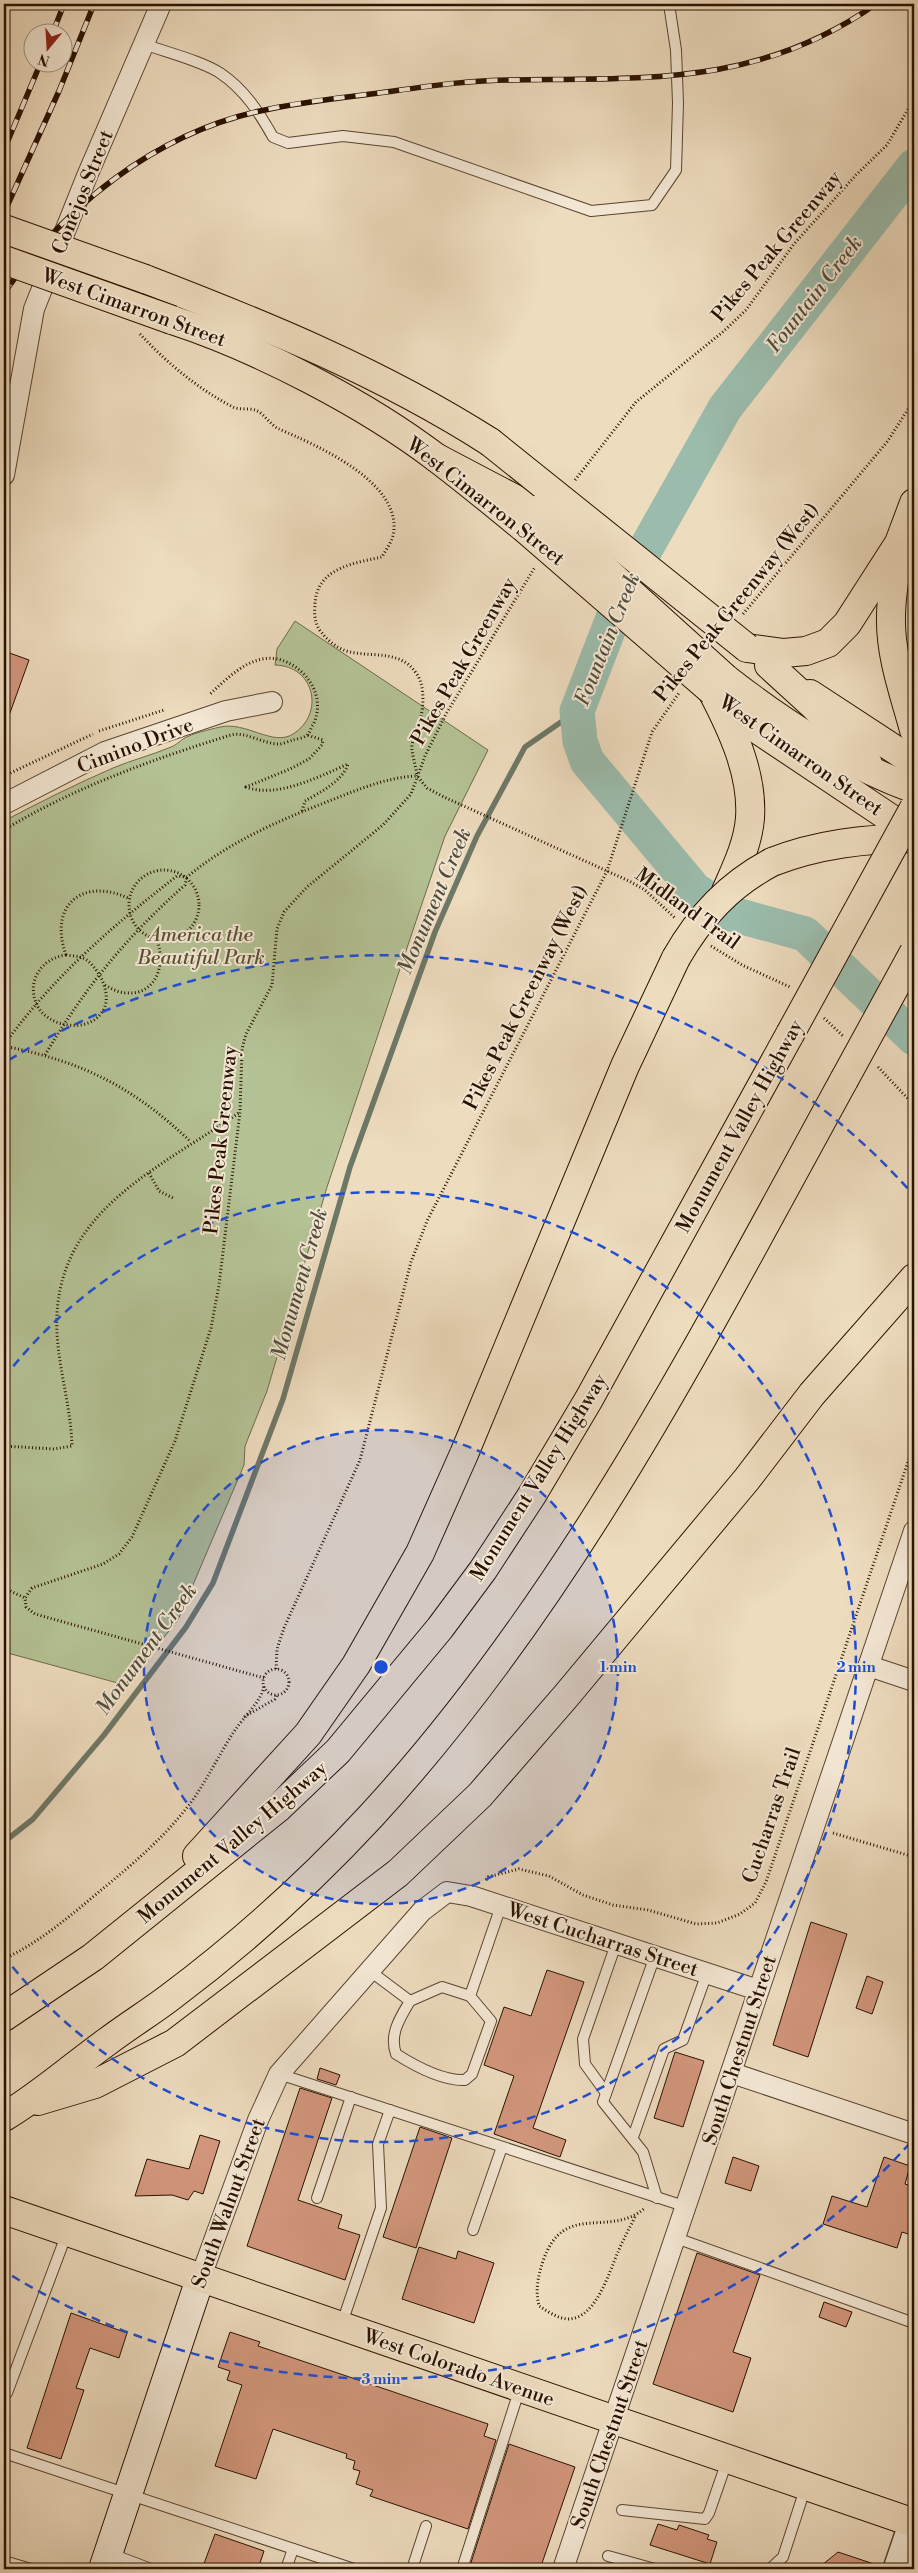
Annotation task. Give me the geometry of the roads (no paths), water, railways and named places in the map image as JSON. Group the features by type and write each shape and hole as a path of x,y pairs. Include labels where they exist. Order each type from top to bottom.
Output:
{"main road":[{"name":"West Cimarron Street","path":"4,229 145,279 288,336 429,404 490,442 769,665 829,708 914,762"},
{"name":"West Cimarron Street","path":"4,260 172,320 286,368 370,414 530,519 571,538 718,684 757,729 914,834"},
{"path":"747,648 784,654 806,651 828,642 847,624 899,543 914,503"},
{"path":"899,543 890,615 896,665 914,730"},
{"path":"769,665 815,707 914,816"},
{"path":"718,684 759,704 812,741 876,773 914,789"},
{"path":"718,684 747,781 750,819 746,840 726,891"},
{"name":"Monument Valley Highway","path":"4,2017 93,1957 278,1808 338,1751 440,1628 483,1570 532,1495 589,1399 914,808"},
{"path":"139,1921 308,1734 356,1665 399,1593 420,1553 464,1454 625,1066 676,958 706,914 726,891 772,862 800,851 838,843 914,838"},
{"path":"14,2111 93,2051 169,1998 276,1909 370,1817 475,1692 589,1528 650,1428 914,952"},
{"path":"14,2111 95,2084 175,2043 398,1873 480,1795 566,1696 747,1479 812,1394 914,1278"},
{"name":"West Colorado Avenue","path":"4,2210 200,2279 913,2522"},
{"name":"South Walnut Street","path":"105,2561 200,2279"}],"street":[{"name":"Conejos Street","path":"4,475 34,310 87,176 161,4"},
{"name":"Cimino Drive","path":"4,804 105,752 226,711 272,702"},
{"name":"South Chestnut Street","path":"563,2569 687,2207 758,1990 914,1531"},
{"path":"869,1666 914,1681"},
{"name":"West Cucharras Street","path":"447,1892 471,1896 758,1990"},
{"name":"South Walnut Street","path":"200,2279 258,2120 279,2074 422,1911 447,1892"},
{"path":"732,2073 914,2134"},
{"path":"896,2569 913,2522"}],"lane":[{"path":"144,44 218,72 241,90 259,111 273,137 288,143 343,136 394,142 591,210 652,205 676,170 678,103 676,50 670,4"},
{"path":"470,1996 501,1906"},
{"path":"606,2094 585,2064 583,2039 616,1944"},
{"path":"655,1956 603,2102 643,2152 657,2198"},
{"path":"370,1971 410,2001"},
{"path":"632,2137 664,2049 683,2040 707,1973"},
{"path":"442,1987 470,1996 491,2021 472,2074 465,2080 457,2081 441,2076 412,2064 396,2054 392,2043 396,2025 410,2001 442,1987"},
{"path":"279,2074 687,2207"},
{"path":"317,2198 351,2097"},
{"path":"340,2327 381,2208 378,2144 390,2110"},
{"path":"473,2230 502,2147"},
{"path":"8,2393 67,2232"},
{"path":"676,2238 914,2322"},
{"path":"462,2569 520,2388"},
{"path":"4,2453 128,2492 354,2569"},
{"path":"622,2510 705,2519 709,2513 728,2458"},
{"path":"770,2569 783,2557 806,2485"},
{"path":"412,2569 426,2526"},
{"path":"286,2569 293,2548"},
{"path":"608,2556 655,2569"},
{"path":"4,2561 31,2569"},
{"path":"105,2561 151,2569"}],"waterway":[{"name":"Fountain Creek","path":"914,166 725,408 627,582 577,711 580,741 587,761 695,890 732,914 805,934 914,1038"},
{"name":"Monument Creek","path":"4,1842 33,1819 104,1735 186,1627 213,1583 283,1399 350,1167 435,932 477,836 525,747 577,711"}],"railway":[{"path":"57,22 64,4"},
{"path":"4,213 59,91 94,4"},
{"path":"4,293 28,261 84,203 116,178 149,156 184,137 221,122 289,105 445,84 495,80 656,77 701,72 745,64 789,50 832,31 876,4"},
{"path":"4,150 37,72"}],"park label":[{"name":"America the Beautiful Park","path":"201,946"}]}
